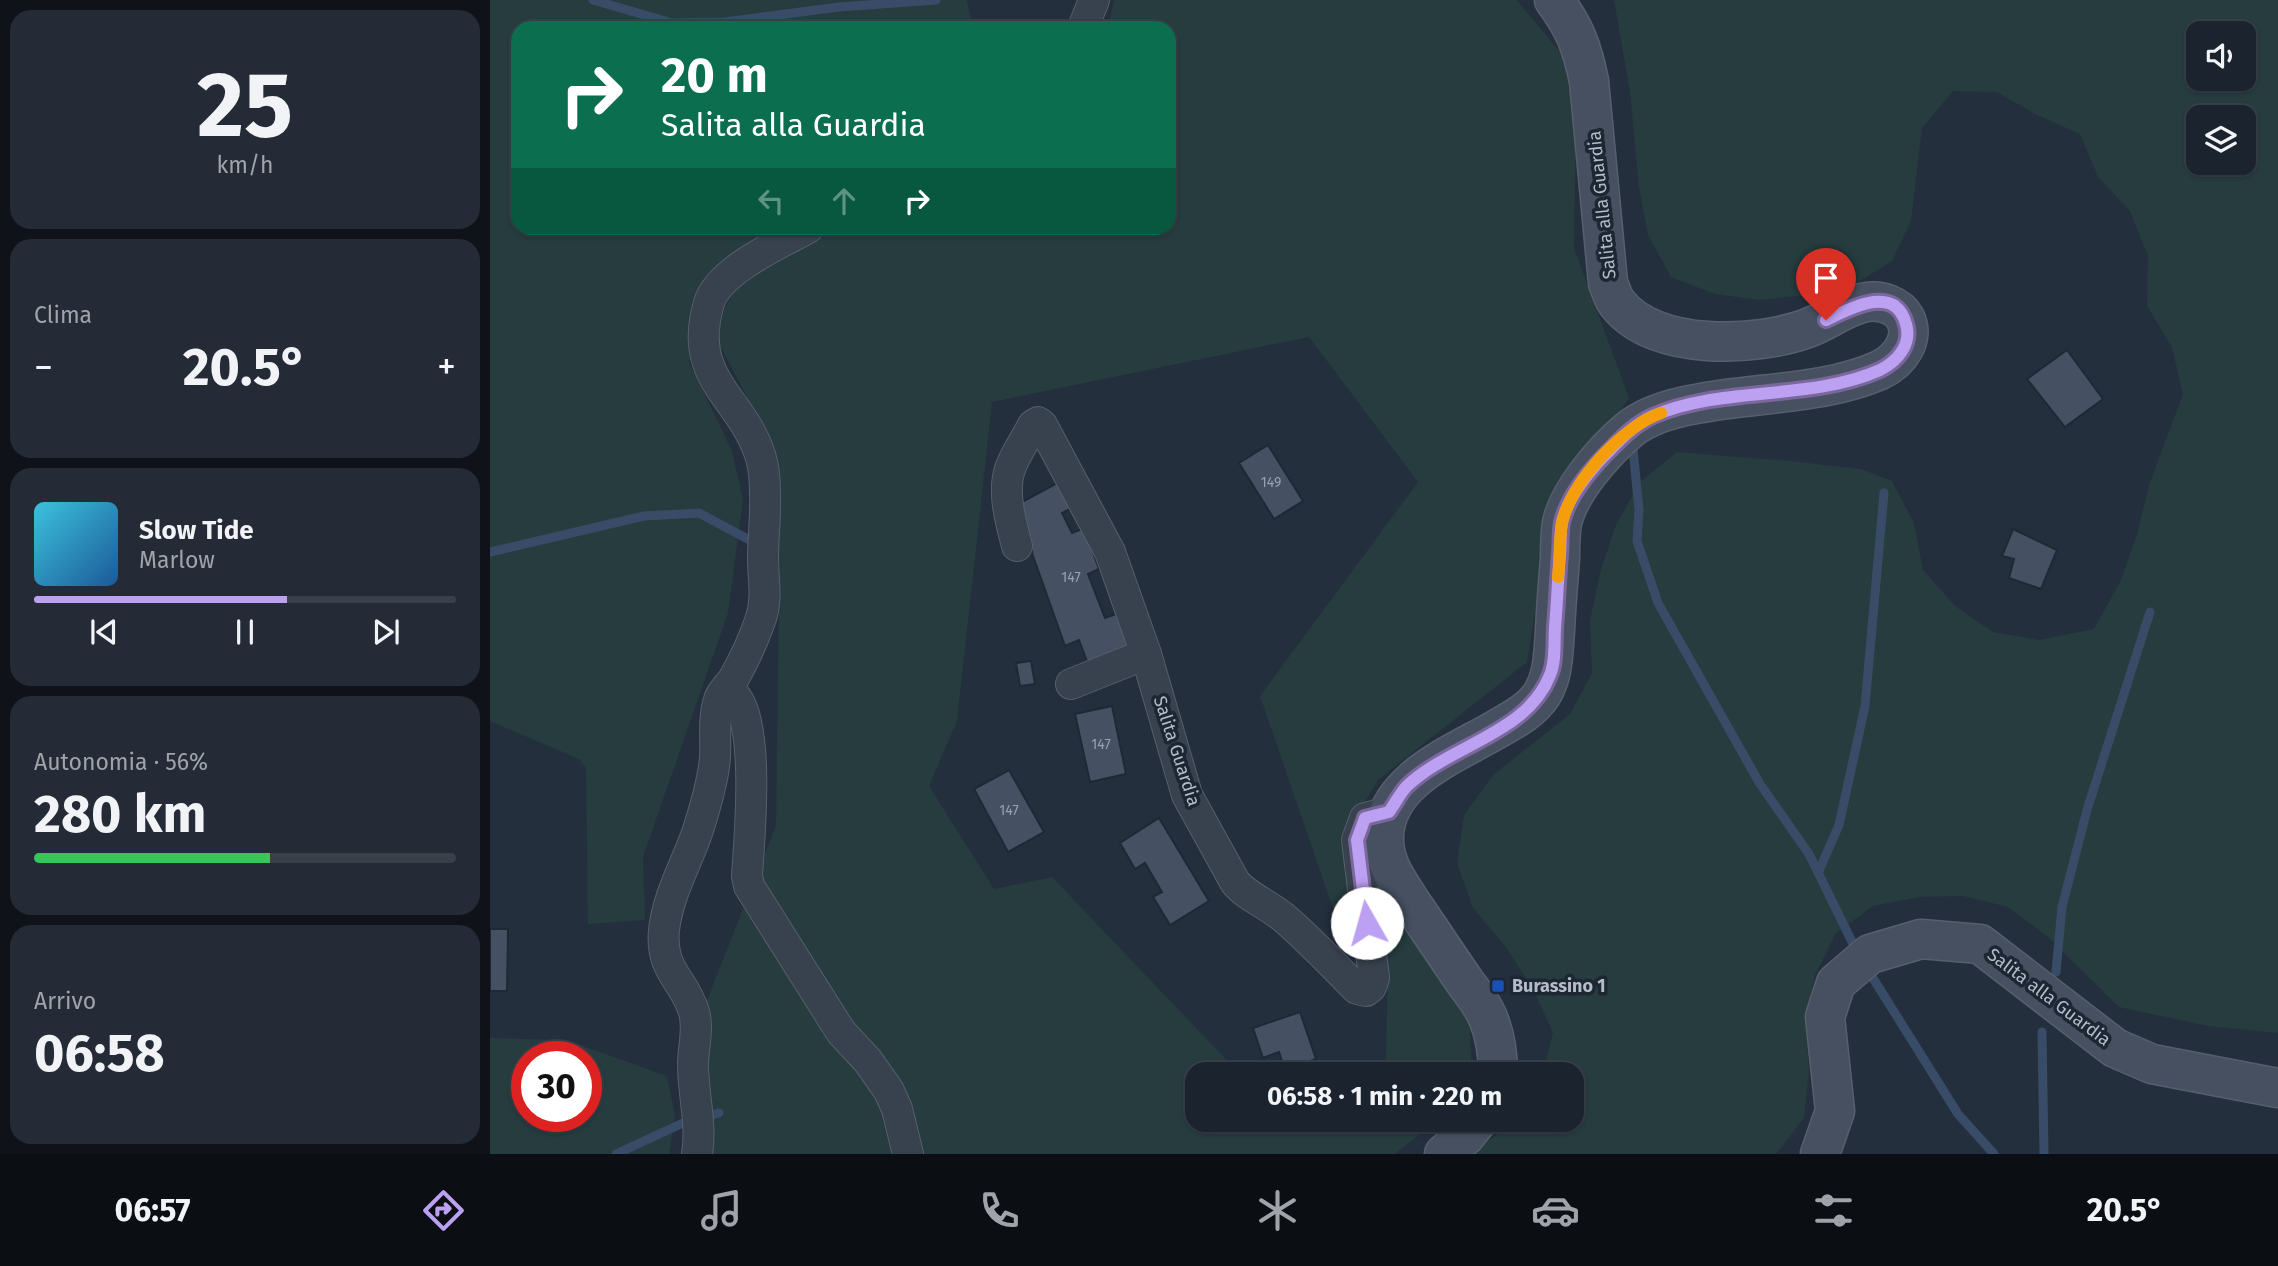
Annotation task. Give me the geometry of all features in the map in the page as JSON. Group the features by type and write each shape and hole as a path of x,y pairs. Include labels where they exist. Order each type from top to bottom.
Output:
{"main road":[{"name":"Salita alla Guardia","path":"1389,812 1405,788 1426,770 1520,716 1541,696 1552,671 1562,522 1573,494 1630,429 1651,416 1698,403 1789,391 1868,374 1892,363 1902,354 1908,341 1904,316 1894,307 1879,301 1863,302 1807,328 1772,337 1740,341 1703,340 1665,334 1638,322 1616,302 1608,284 1589,81 1583,50 1571,23 1554,0"},
{"path":"1389,812 1384,838 1389,870 1488,1016 1498,1049 1498,1062"},
{"name":"Salita alla Guardia","path":"1819,1154 1835,1111 1825,1017 1836,983 1870,954 1921,939 1980,944 2115,1048 2152,1064 2278,1088"},
{"path":"1444,1154 1468,1132"}],"street":[{"path":"1086,21 1094,0"},
{"path":"697,1154 697,1107 692,1061 696,1030 694,1012 667,966 663,945 670,902 698,830 715,761 719,701 760,623 765,603 765,492 761,457 743,421 711,374 705,352 705,318 710,300 721,282 743,265 796,235"},
{"name":"Salita Guardia","path":"1017,546 1008,492 1010,470 1033,425 1038,422 1110,552 1146,654 1187,794 1234,882 1242,892 1265,902 1357,989 1366,991 1371,987 1374,978 1357,840 1365,818 1389,812"},
{"path":"1071,684 1146,654"},
{"path":"727,690 739,700 749,732 749,886 841,1032 889,1091 897,1109 908,1154"}],"green space":[{"path":"490,0 967,0 971,21 511,21 511,235 781,235 703,299 689,362 732,451 743,500 728,613 643,857 645,920 588,924 586,768 579,759 490,721"},
{"path":"1114,0 1517,0 1564,57 1576,115 1574,248 1629,398 1552,509 1527,662 1378,780 1347,831 1348,952 1260,696 1418,482 1309,337 992,402 957,721 929,786 994,889 1052,877 1229,1062 1185,1062 1185,1132 1422,1132 1395,1154 713,1154 705,1005 776,826 779,596 762,426 713,332 741,277 814,235 1176,235 1176,21 1110,21"},
{"path":"1614,0 2278,0 2278,1033 2208,1026 2119,1007 2048,937 2008,907 1963,896 1919,897 1873,906 1836,933 1815,975 1805,1021 1809,1071 1804,1118 1776,1154 1471,1154 1501,1132 1584,1132 1584,1062 1546,1062 1553,1032 1531,986 1505,946 1473,908 1457,863 1464,815 1493,775 1570,714 1592,673 1590,621 1600,573 1616,525 1640,482 1677,452 1861,469 1892,481 1914,523 1923,570 1955,606 1993,632 2039,640 2094,629 2121,580 2137,534 2149,485 2183,394 2172,348 2147,306 2148,256 2130,211 2098,177 2080,134 2037,115 1997,92 1953,91 1922,128 1911,221 1892,261 1852,286 1759,300 1715,294 1671,277 1648,235 1639,187 1630,92"},
{"path":"1388,890 1469,1018 1472,1062 1381,1062 1386,1061 1388,959 1372,899"},
{"path":"490,1038 569,1041 511,1041 511,1132 602,1132 602,1053 667,1076 675,1116 669,1154 490,1154"}],"building":[{"path":"2067,350 2103,399 2065,427 2027,379"},
{"path":"1268,445 1303,501 1274,519 1239,463"},
{"path":"1059,482 1072,508 1062,513 1072,533 1084,528 1099,569 1088,574 1105,618 1119,613 1130,649 1089,667 1079,640 1065,646 1033,556 1020,503"},
{"path":"2013,529 2057,550 2041,589 2009,578 2014,559 2002,556"},
{"path":"1031,661 1035,684 1020,686 1016,663"},
{"path":"1112,706 1126,774 1090,782 1075,714"},
{"path":"1009,770 1044,832 1008,852 974,789"},
{"path":"1159,818 1209,901 1170,925 1153,897 1162,892 1145,863 1135,869 1120,843"},
{"path":"490,929 508,929 507,991 490,991"},
{"path":"1300,1012 1316,1059 1308,1062 1282,1062 1279,1052 1263,1058 1253,1028"}],"waterway":[{"path":"593,0 665,21"},
{"path":"733,21 839,7 936,0"},
{"path":"1633,449 1639,510 1637,541 1658,603 1760,784 1809,854 1857,952"},
{"path":"1818,873 1839,825 1865,706 1884,493"},
{"path":"490,552 644,516 699,513 757,544"},
{"path":"2056,972 2062,907 2087,810 2150,612"},
{"path":"1871,975 1958,1114 1994,1154"},
{"path":"2042,1032 2044,1154"},
{"path":"616,1154 683,1123 719,1113"}],"slow traffic":[{"path":"1558,577 1562,522 1573,494 1630,429 1661,413"}],"place":[{"name":"Burassino 1","path":"1498,986"}],"route":[{"path":"1367,923 1357,840 1365,818 1389,812 1405,788 1426,770 1520,716 1541,696 1552,671 1562,522 1573,494 1630,429 1651,416 1698,403 1789,391 1868,374 1892,363 1902,354 1908,341 1904,316 1894,307 1879,301 1863,302 1826,320"}]}
